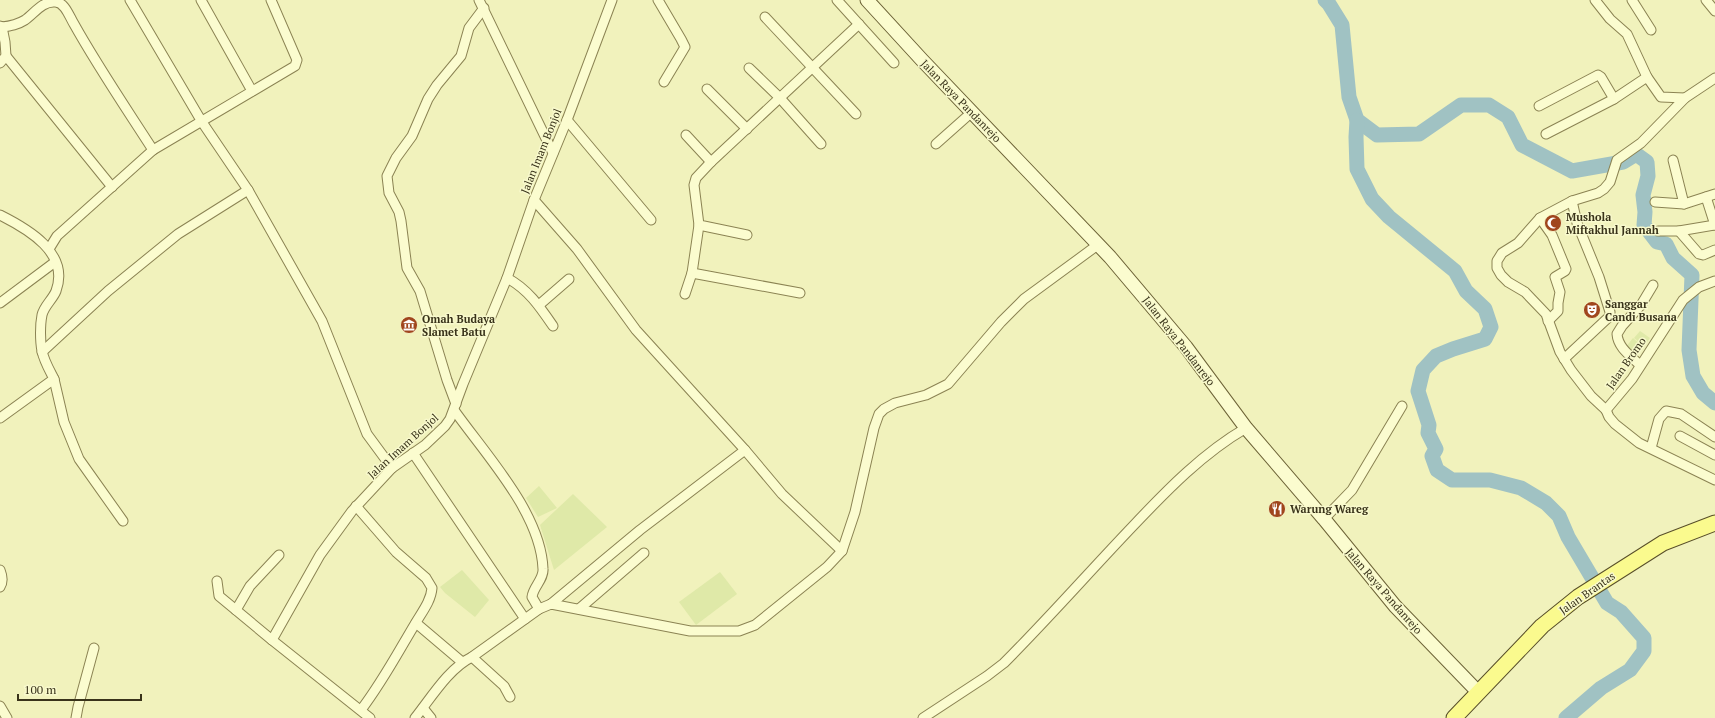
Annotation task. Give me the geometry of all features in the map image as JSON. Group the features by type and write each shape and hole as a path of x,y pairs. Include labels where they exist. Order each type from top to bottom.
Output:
{"main road":[{"name":"Jalan Raya Pandanrejo","path":"867,0 1114,260 1186,348 1246,428 1395,606 1478,692"},
{"name":"Jalan Brantas","path":"1454,718 1542,626 1578,597 1663,543 1715,523"}],"street":[{"path":"130,0 202,122 248,190 322,321 367,434 392,468"},
{"path":"201,0 252,91"},
{"path":"49,249 57,236 153,150 291,69 297,63 296,56 271,0"},
{"name":"Jalan Imam Bonjol","path":"272,640 320,555 356,506 392,468 413,453 445,426 455,407 507,278 534,200 567,120 612,0"},
{"path":"658,0 685,47 664,82"},
{"path":"837,0 894,63"},
{"path":"1595,0 1610,19 1627,34 1647,78 1661,97 1685,98"},
{"path":"1632,0 1651,30"},
{"path":"1706,0 1715,10"},
{"path":"112,187 6,56 5,42 1,27 15,26 50,2 60,3 64,7 83,40 153,150"},
{"path":"481,4 553,153"},
{"path":"481,4 469,28 461,56 437,85 428,99 412,136 396,158 387,176 389,193 401,222 407,268 420,291 455,407 502,473 531,521 539,548 543,570 539,582 533,589 532,597 539,609"},
{"path":"765,17 856,114"},
{"path":"685,294 692,273 699,225 694,182 711,162 858,24"},
{"path":"0,63 6,56"},
{"path":"749,68 780,98 821,144"},
{"path":"1539,106 1598,75 1614,98"},
{"path":"1546,134 1614,98 1647,78"},
{"path":"1715,78 1685,98 1645,138 1617,160 1610,182 1598,193 1572,200 1540,218 1518,243 1502,253 1498,261 1497,268 1508,282 1525,292 1546,314 1564,360 1578,380 1606,410 1609,417 1621,429 1639,443 1715,480"},
{"path":"707,89 747,129"},
{"path":"936,144 972,112"},
{"path":"567,120 650,220"},
{"path":"686,135 711,162"},
{"path":"1673,160 1684,204"},
{"path":"42,352 108,291 178,234 248,190"},
{"path":"1655,202 1684,204 1711,196 1715,225 1679,231 1658,231"},
{"path":"534,200 577,249 636,330 745,450 782,494 842,551"},
{"path":"1564,360 1610,316 1599,276 1578,224 1572,200"},
{"path":"0,215 35,235 49,249 55,262 58,275 56,291 42,313 42,352 54,379 64,422 79,460 123,521"},
{"path":"1540,218 1552,235 1566,269 1565,272 1555,277 1560,292 1558,311 1548,320"},
{"path":"699,225 747,235"},
{"path":"1679,231 1699,254 1703,255 1715,250"},
{"path":"550,604 690,631 739,631 749,629 761,621 827,567 842,551 855,512 869,446 879,414 889,405 908,398 926,395 948,384 1001,322 1024,299 1099,244"},
{"path":"0,303 55,262"},
{"path":"692,273 800,293"},
{"path":"507,278 524,289 539,305 553,326"},
{"path":"539,305 569,279"},
{"name":"Jalan Bromo","path":"1606,410 1632,379 1683,300 1700,287 1715,280"},
{"path":"1640,365 1624,350 1620,344 1617,334 1622,326 1641,305 1653,285"},
{"path":"0,418 54,379"},
{"path":"1324,520 1352,490 1402,406"},
{"path":"1652,448 1658,421 1666,411 1681,414 1715,437"},
{"path":"922,718 987,676 1004,663 1036,632 1074,588 1163,495 1229,438 1246,428"},
{"path":"1680,436 1715,455"},
{"path":"415,718 454,669 462,662 472,657 539,609 550,604 640,530 745,450"},
{"path":"413,453 525,619"},
{"path":"356,506 396,552 426,578 432,588 429,600 381,684 361,710"},
{"path":"579,610 644,553"},
{"path":"236,610 250,586 279,555"},
{"path":"0,570 2,578 0,587"},
{"path":"217,581 219,596 370,718"},
{"path":"416,623 462,662"},
{"path":"76,718 94,648"},
{"path":"472,657 504,686 510,697"},
{"path":"0,706 7,718"},
{"path":"423,708 431,718"}],"green space":[{"path":"1640,331 1650,338 1644,346 1634,338"},
{"path":"1633,338 1642,346 1634,356 1625,348"},
{"path":"539,486 557,508 538,517 526,498"},
{"path":"573,494 607,527 554,570 540,525"},
{"path":"462,570 489,600 475,617 445,593 440,587"},
{"path":"720,572 737,594 696,625 679,602"}],"waterway":[{"path":"1325,0 1342,25 1349,97 1357,120 1377,135 1419,134 1461,105 1489,105 1508,117 1522,145 1572,171 1623,162 1636,154 1647,162 1648,176 1643,195 1645,212 1644,225 1657,242 1666,244 1673,258 1692,275 1689,350 1693,376 1703,393 1715,403"},
{"path":"1357,120 1357,169 1372,199 1389,217 1455,271 1466,291 1485,309 1491,327 1485,339 1436,356 1423,370 1418,391 1429,425 1428,433 1436,449 1432,456 1437,470 1452,480 1490,480 1521,488 1546,503 1559,516 1568,537 1607,603 1621,612 1644,638 1644,651 1630,670 1601,688 1566,718"}],"place":[{"name":"Mushola Miftakhul Jannah","path":"1553,223"},
{"name":"Sanggar Candi Busana","path":"1592,310"},
{"name":"Omah Budaya Slamet Batu","path":"409,325"},
{"name":"Warung Wareg","path":"1277,509"}]}
